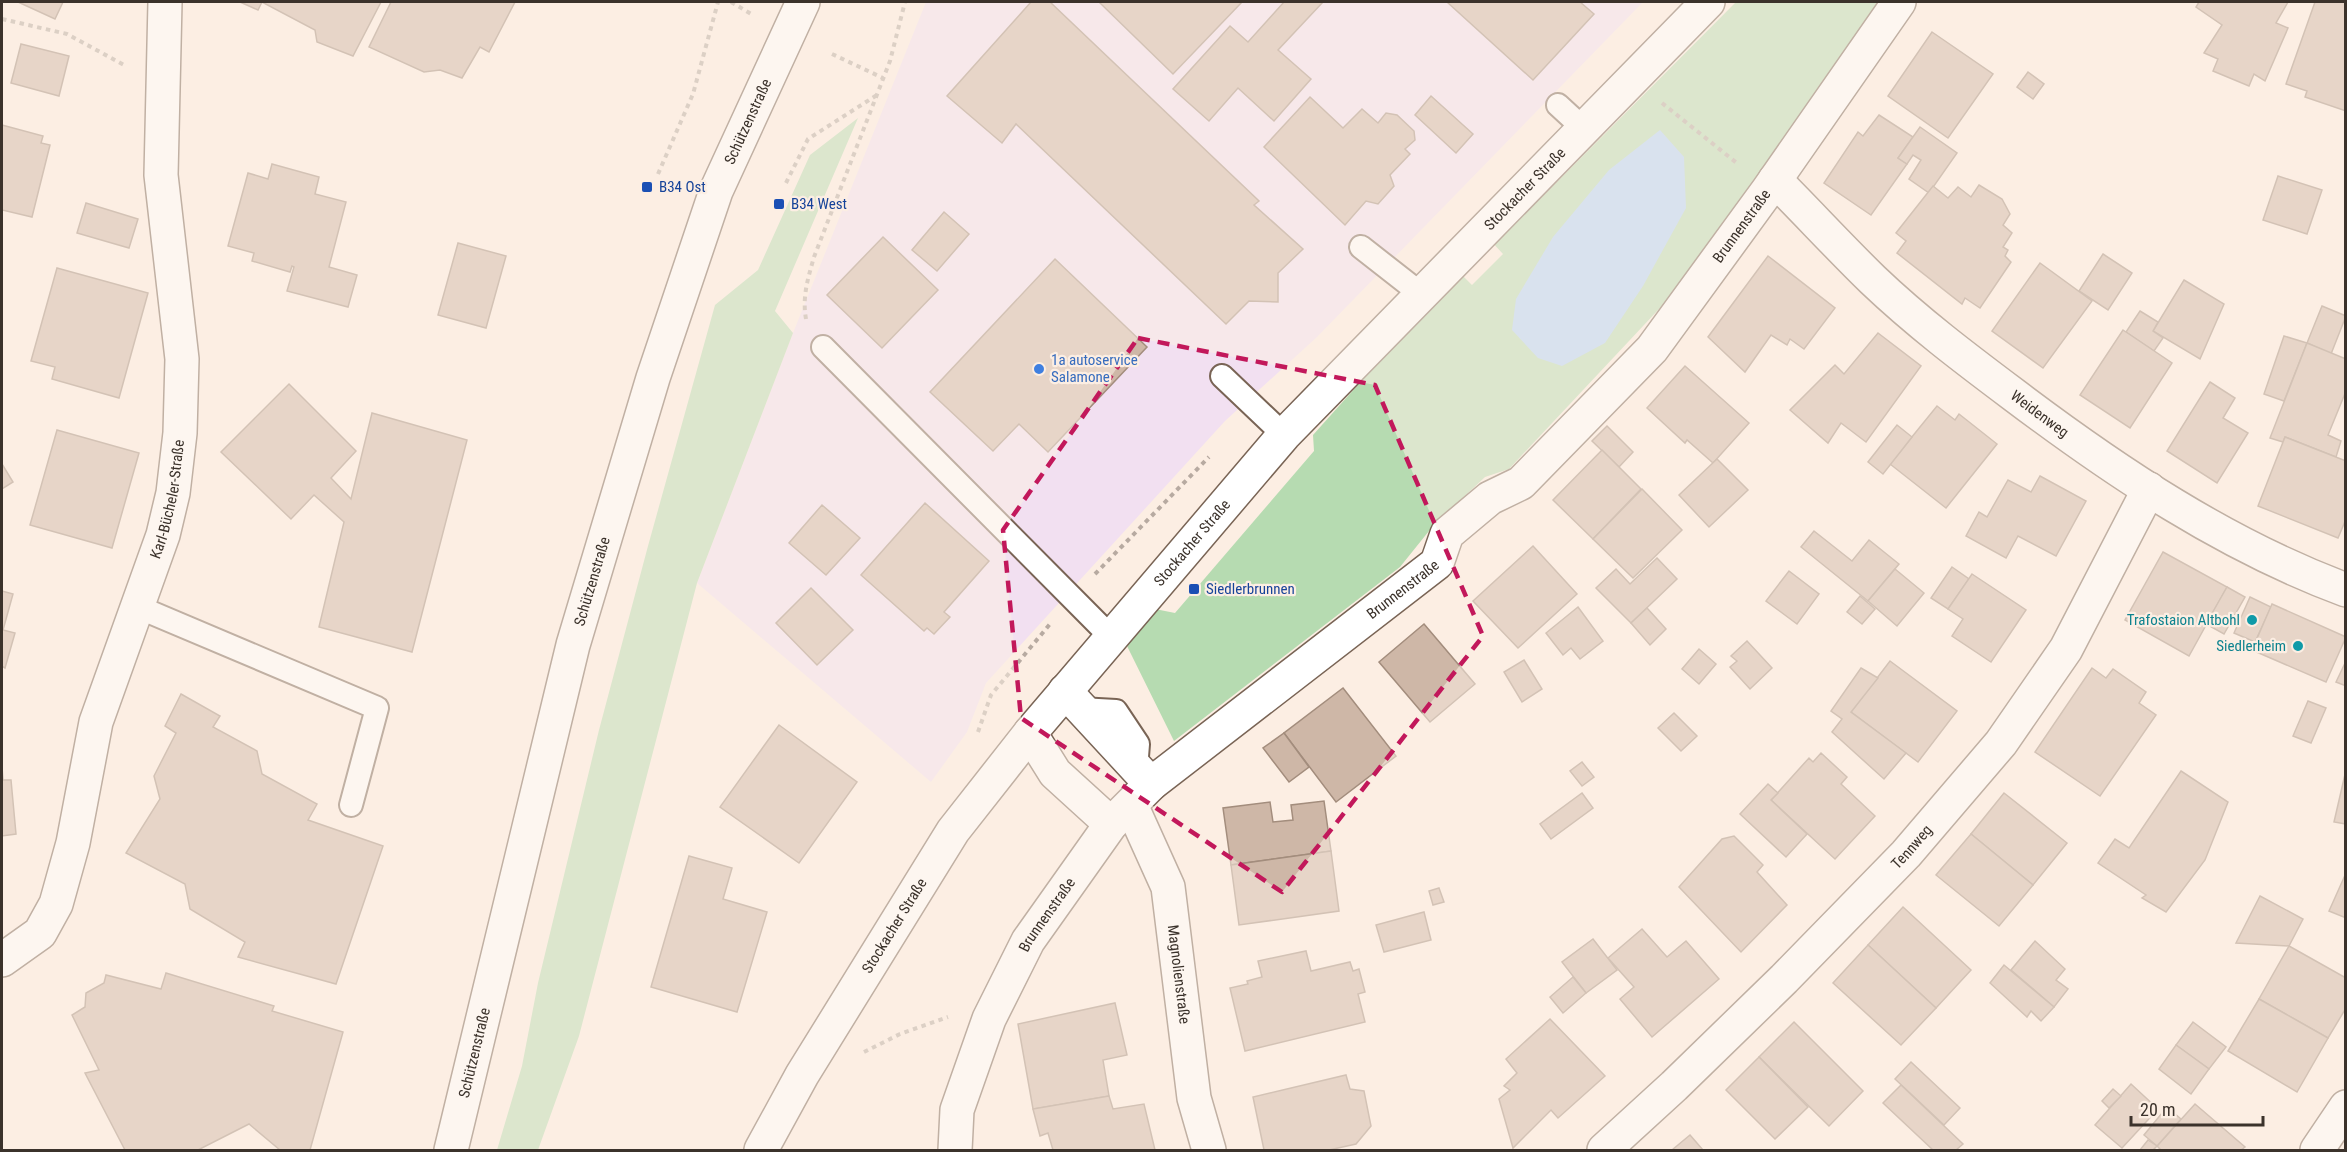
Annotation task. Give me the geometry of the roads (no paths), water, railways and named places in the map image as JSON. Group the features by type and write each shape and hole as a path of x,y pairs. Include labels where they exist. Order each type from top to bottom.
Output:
{"street":[{"name":"Karl-Bücheler-Straße","path":"2,960 40,933 56,904 73,843 96,722 163,535 173,493 180,433 182,359 161,175 165,87 165,2"},
{"name":"Schützenstraße","path":"451,1150 573,645 653,378 716,191 797,16 815,2"},
{"name":"Stockacher Straße","path":"761,1150 808,1065 953,831 1030,732 1072,700 1112,637 1284,435 1708,2"},
{"name":"Brunnenstraße","path":"956,1150 957,1110 989,1019 1028,941 1132,795 1437,562 1447,534 1490,498 1521,483 1652,349 1771,185 1899,2"},
{"name":"Weidenweg","path":"1771,185 1875,281 1963,357 2061,430 2149,489 2244,546 2346,590"},
{"name":"Tennweg","path":"1604,1150 1683,1078 1906,854 2001,743 2066,649 2149,489"},
{"path":"1072,700 1132,795"},
{"path":"1030,732 1055,773 1132,795"},
{"name":"Magnolienstraße","path":"1132,795 1168,887 1194,1098 1209,1150"},
{"path":"2317,1150 2346,1107"}],"lane":[{"path":"1558,105 1584,129"},
{"path":"1361,247 1421,294"},
{"path":"823,347 1112,637"},
{"path":"1222,376 1284,435"},
{"path":"138,607 377,708 351,806"}],"water":[{"path":"1660,130 1684,157 1686,208 1643,286 1605,343 1562,366 1538,358 1512,330 1516,299 1553,237 1609,170"}],"place":[{"name":"B34 Ost","path":"647,187"},
{"name":"B34 West","path":"779,204"},
{"name":"1a autoservice Salamone","path":"1039,369"},
{"name":"Siedlerbrunnen","path":"1194,589"},
{"name":"Trafostaion Altbohl","path":"2252,620"},
{"name":"Siedlerheim","path":"2298,646"}]}
